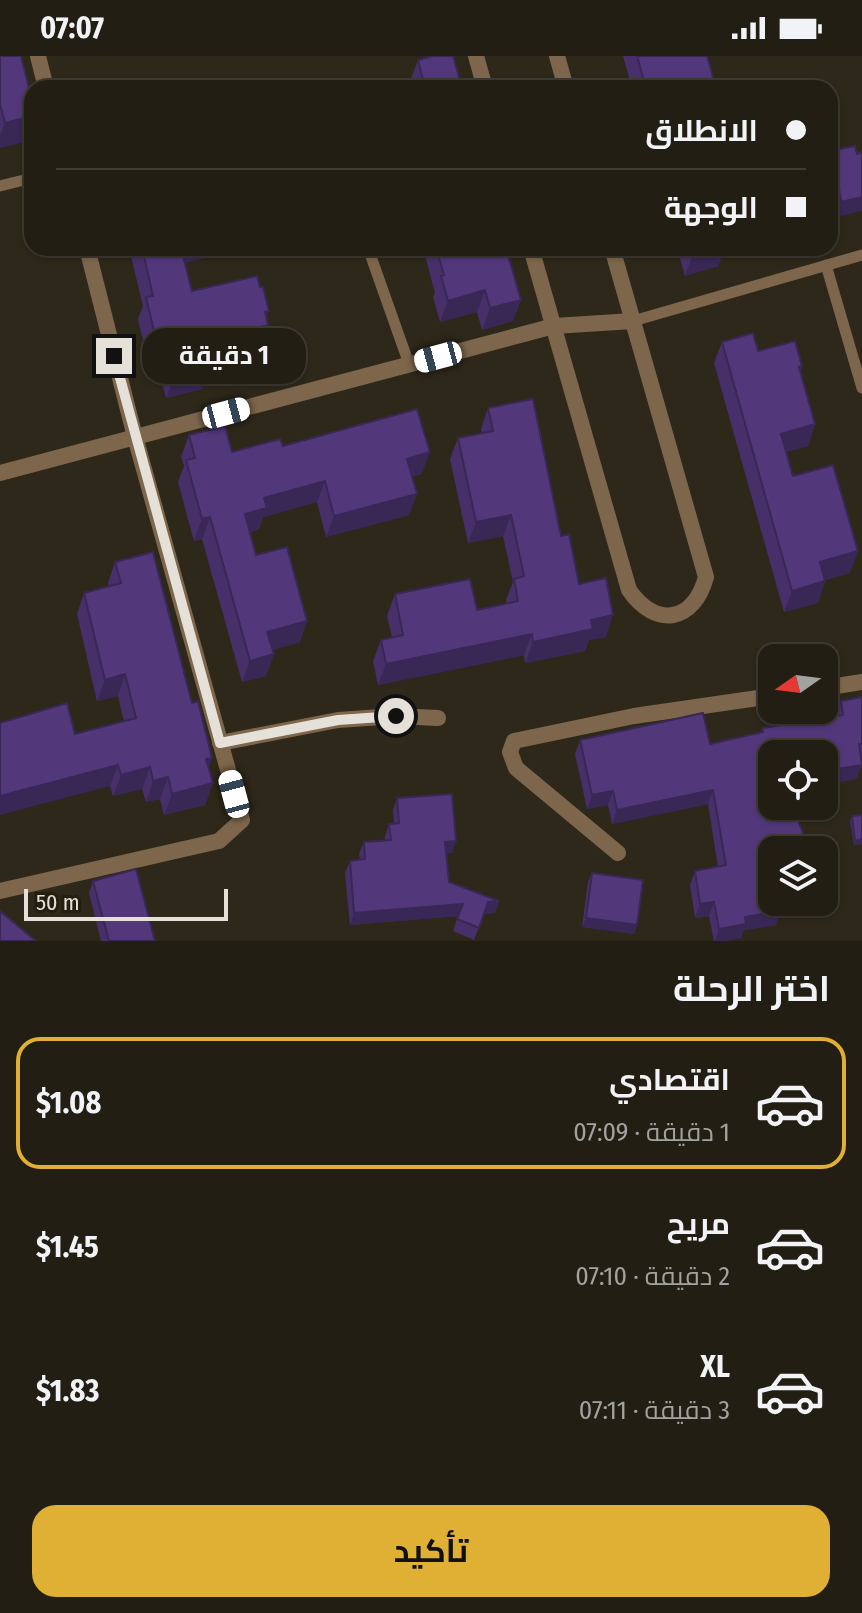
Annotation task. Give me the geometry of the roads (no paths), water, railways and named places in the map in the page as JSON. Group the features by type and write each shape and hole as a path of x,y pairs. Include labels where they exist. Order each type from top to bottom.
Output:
{"street":[{"path":"38,56 44,80"},
{"path":"476,56 483,80"},
{"path":"557,56 564,80"},
{"path":"0,891 219,841 242,820 135,437 89,256"},
{"path":"533,256 629,590 639,606 655,614 673,616 690,608 701,595 706,577 614,256"},
{"path":"0,473 554,326 633,321"},
{"path":"838,686 862,682"},
{"path":"618,853 516,768 510,752 514,741 634,716 758,698"},
{"path":"220,743 338,720 396,716 438,718"}],"lane":[{"path":"0,186 24,180"},
{"path":"633,321 862,255"},
{"path":"371,256 409,364"},
{"path":"826,265 862,388"}]}
